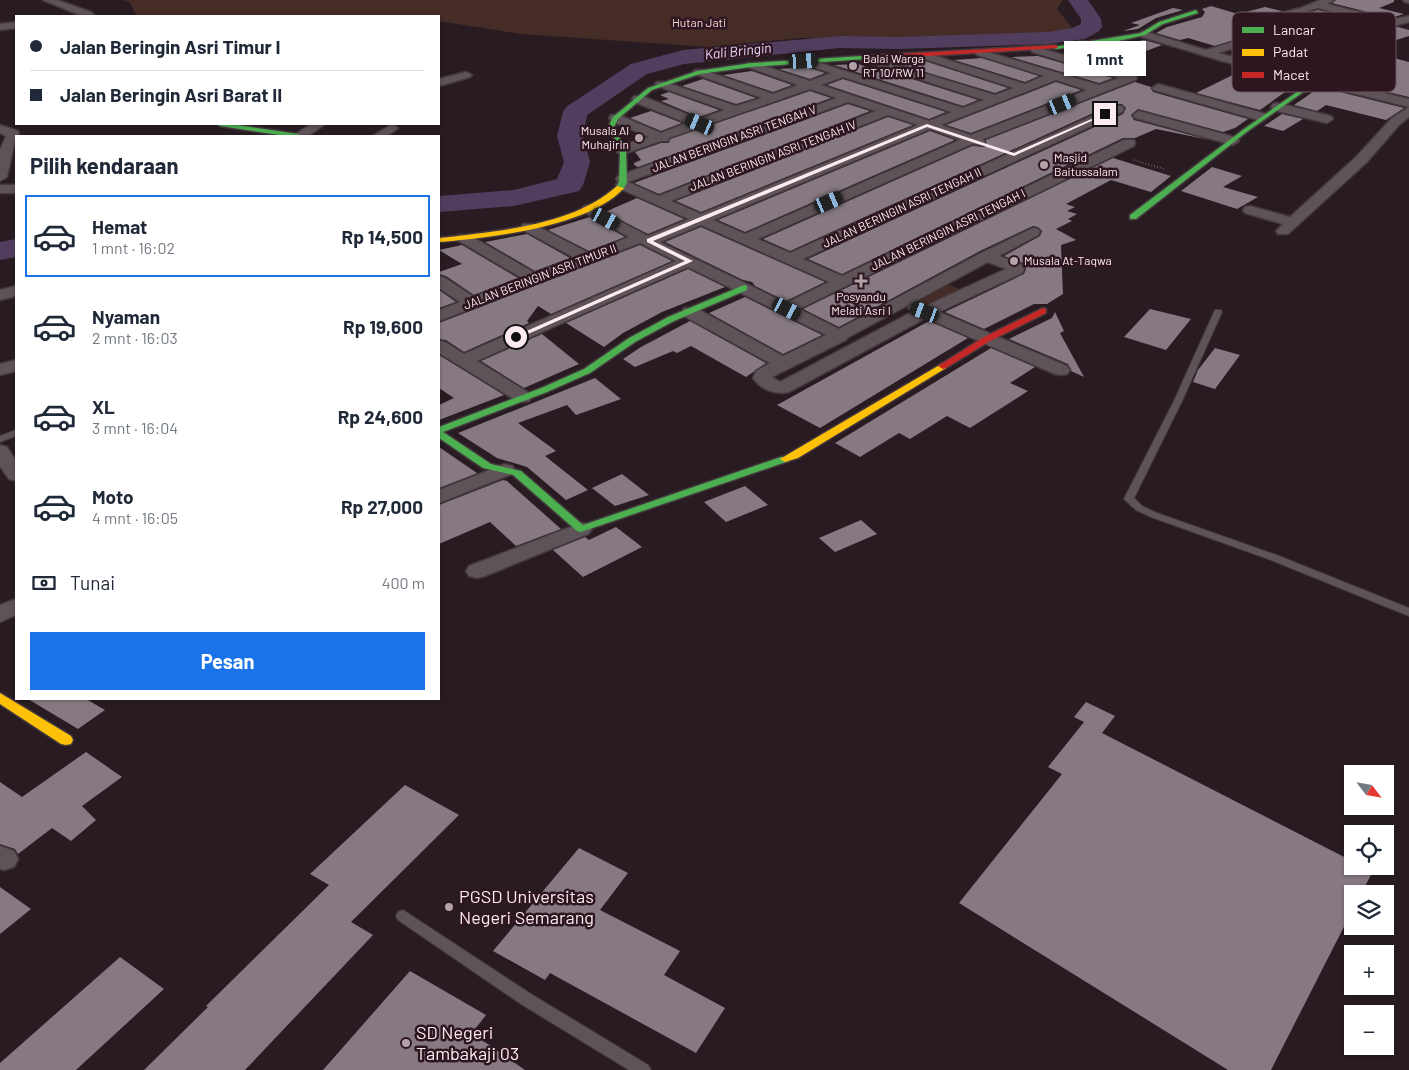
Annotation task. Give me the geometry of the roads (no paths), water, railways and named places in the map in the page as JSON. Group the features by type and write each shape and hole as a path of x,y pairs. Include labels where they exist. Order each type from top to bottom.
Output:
{"street":[{"path":"1292,12 1329,0"},
{"path":"50,1 57,15"},
{"path":"50,1 89,15"},
{"path":"1318,5 1345,12"},
{"path":"1143,34 1150,28 1162,23 1196,12"},
{"path":"1396,23 1409,18"},
{"path":"0,27 15,25"},
{"path":"1396,25 1409,28"},
{"path":"440,240 464,238 528,227 589,209 612,200 623,182 623,150 611,126 615,118 650,89 699,72 750,65 804,61 1036,50 1143,34 1232,59"},
{"path":"1082,44 1114,53"},
{"path":"1205,53 1232,45"},
{"path":"746,239 972,140 1098,89 1131,78 1036,50"},
{"path":"982,53 1098,89"},
{"path":"925,56 1024,88"},
{"path":"868,59 994,99"},
{"path":"804,61 964,112"},
{"path":"750,65 845,99 1014,155"},
{"path":"699,72 774,98"},
{"path":"623,150 663,138 840,74"},
{"path":"440,83 466,75"},
{"name":"JALAN BERINGIN ASRI TIMUR II","path":"440,316 587,258 700,219 1055,76"},
{"path":"661,84 738,111"},
{"path":"1133,217 1233,141 1262,116 1300,92"},
{"path":"1362,92 1409,103"},
{"path":"1233,141 1151,102 1176,93 1262,116"},
{"path":"638,99 700,124"},
{"name":"JALAN BERINGIN ASRI TENGAH V","path":"623,182 845,99"},
{"path":"1277,107 1327,119"},
{"name":"JALAN BERINGIN ASRI TENGAH II","path":"790,260 1014,155 1118,109"},
{"path":"1250,210 1288,226 1362,159 1396,121 1409,111"},
{"name":"JALAN BERINGIN ASRI TENGAH IV","path":"660,200 885,112"},
{"path":"615,118 663,138"},
{"path":"235,125 292,135"},
{"path":"300,135 317,125"},
{"path":"0,128 13,134 9,159 0,177"},
{"path":"381,135 392,128"},
{"name":"JALAN BERINGIN ASRI TENGAH I","path":"787,309 1129,143"},
{"path":"623,182 700,219 842,282"},
{"path":"0,189 15,189"},
{"path":"589,209 645,239 787,309 845,333 872,341"},
{"path":"528,227 587,258"},
{"path":"986,256 1015,267 1016,270 925,312 783,388 777,388 762,378 762,375 783,363 845,333 900,302 986,256 1033,232"},
{"path":"464,238 534,279"},
{"path":"464,360 690,261"},
{"path":"440,282 473,303"},
{"path":"440,432 587,371 632,340 744,288"},
{"path":"900,302 1060,370"},
{"path":"477,571 581,529 794,456 987,339 1043,311"},
{"path":"690,312 783,363"},
{"path":"440,347 523,398"},
{"path":"0,370 15,365"},
{"path":"440,433 487,466 517,473 581,529"},
{"path":"0,451 15,474"},
{"path":"440,497 505,470"},
{"path":"0,614 15,606"},
{"path":"0,698 66,740"}],"lane":[{"path":"1218,312 1178,401 1129,499 1139,508 1154,515 1275,558 1409,612"},
{"path":"0,439 15,433"},
{"path":"403,916 526,999 643,1070"}],"waterway":[{"name":"Kali Bringin","path":"440,204 514,198 569,185 577,162 570,136 575,112 639,69 683,57 839,42 899,43 1049,38 1077,34 1092,27 1091,19 1078,0"},
{"name":"Kali Bringin","path":"0,251 15,248"}],"place":[{"name":"Balai Warga RT 10/RW 11","path":"853,66"},
{"name":"Musala Al Muhajirin","path":"639,138"},
{"name":"Masjid Baitussalam","path":"1044,165"},
{"name":"Musala At-Taqwa","path":"1014,261"},
{"name":"Posyandu Melati Asri I","path":"861,281"},
{"name":"PGSD Universitas Negeri Semarang","path":"449,907"},
{"name":"SD Negeri Tambakaji 03","path":"406,1043"}],"park label":[{"name":"Hutan Jati","path":"699,23"}]}
